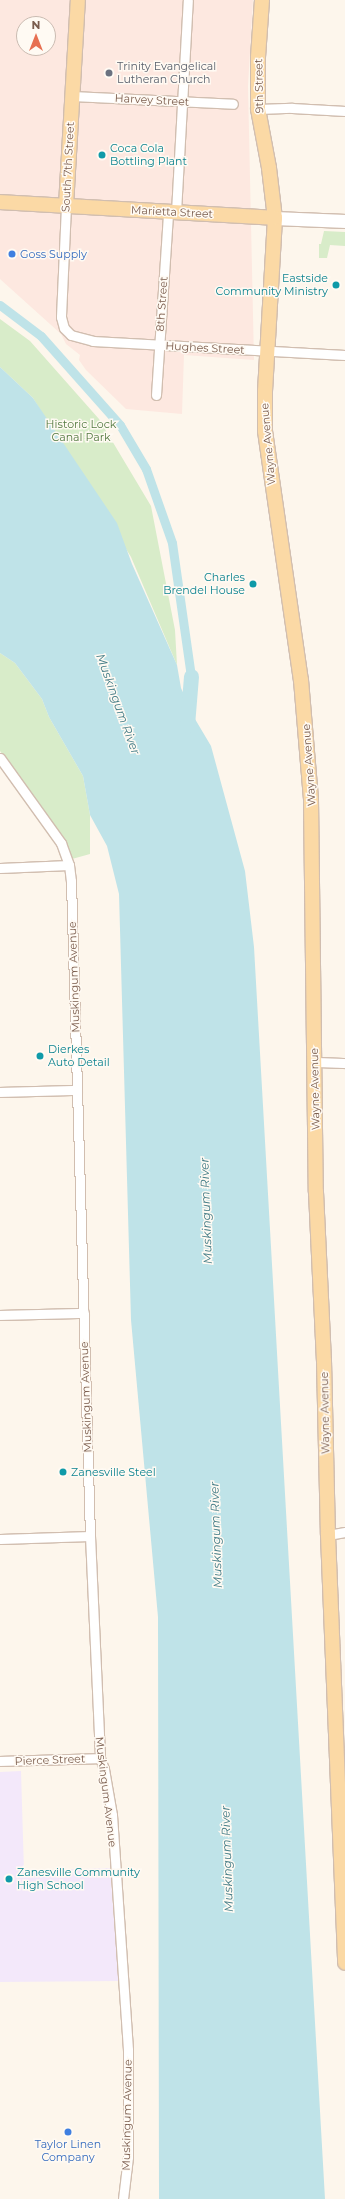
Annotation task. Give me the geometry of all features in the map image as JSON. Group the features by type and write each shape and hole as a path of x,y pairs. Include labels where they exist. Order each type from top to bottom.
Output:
{"main road":[{"name":"South 7th Street","path":"66,206 78,0"},
{"name":"9th Street","path":"262,0 258,57 258,109 268,156 274,218"},
{"name":"Marietta Street","path":"0,202 345,221"},
{"name":"Wayne Avenue","path":"274,218 264,410 267,455 293,615 308,743 312,828 316,1192 324,1361 328,1535 345,1963"}],"street":[{"name":"8th Street","path":"156,395 159,345 183,102 188,0"},
{"name":"Harvey Street","path":"72,96 233,104"},
{"path":"258,109 292,108 345,111"},
{"name":"South 7th Street","path":"66,206 61,317 62,325 67,331"},
{"name":"Hughes Street","path":"67,331 78,338 92,341 345,355"},
{"name":"Muskingum Avenue","path":"0,758 61,843 69,865 71,882 90,1536 100,1758 104,1769 112,1815 128,2050 128,2157 124,2199"},
{"path":"0,868 69,865"},
{"path":"315,1062 345,1063"},
{"path":"0,1092 77,1090"},
{"path":"0,1315 84,1313"},
{"path":"328,1535 345,1532"},
{"path":"0,1539 90,1536"},
{"name":"Pierce Street","path":"0,1761 100,1758"}],"shaded area":[{"path":"0,0 253,0 248,86 254,360 184,355 182,414 126,409 86,370 79,360 80,355 66,344 61,334 0,279"},
{"path":"21,1771 24,1871 110,1868 119,1981 0,1982 0,1772"}],"green space":[{"path":"324,231 345,232 345,246 330,245 327,258 319,258 319,244 321,244"},
{"name":"Historic Lock Canal Park","path":"0,319 30,341 99,419 151,506 175,630 177,665 131,557 33,398 0,367"},
{"path":"0,653 15,663 42,699 49,717 83,776 90,815 90,854 72,859 61,835 0,751"}],"water":[{"path":"0,367 33,398 117,523 132,564 177,665 181,688 195,719 211,746 245,871 254,947 325,2199 159,2199 158,1617 131,1320 119,894 107,846 90,815 83,776 49,717 42,699 15,663 0,653"}],"waterway":[{"name":"Muskingum River","path":"0,305 41,336 120,425 146,469 172,543 191,676"},
{"name":"Muskingum River","path":"187,725 191,676"}],"place":[{"name":"Trinity Evangelical Lutheran Church","path":"109,73"},
{"name":"Coca Cola Bottling Plant","path":"102,155"},
{"name":"Goss Supply","path":"12,254"},
{"name":"Eastside Community Ministry","path":"336,285"},
{"name":"Charles Brendel House","path":"253,584"},
{"name":"Dierkes Auto Detail","path":"40,1056"},
{"name":"Zanesville Steel","path":"63,1472"},
{"name":"Zanesville Community High School","path":"9,1879"},
{"name":"Taylor Linen Company","path":"68,2132"}]}
